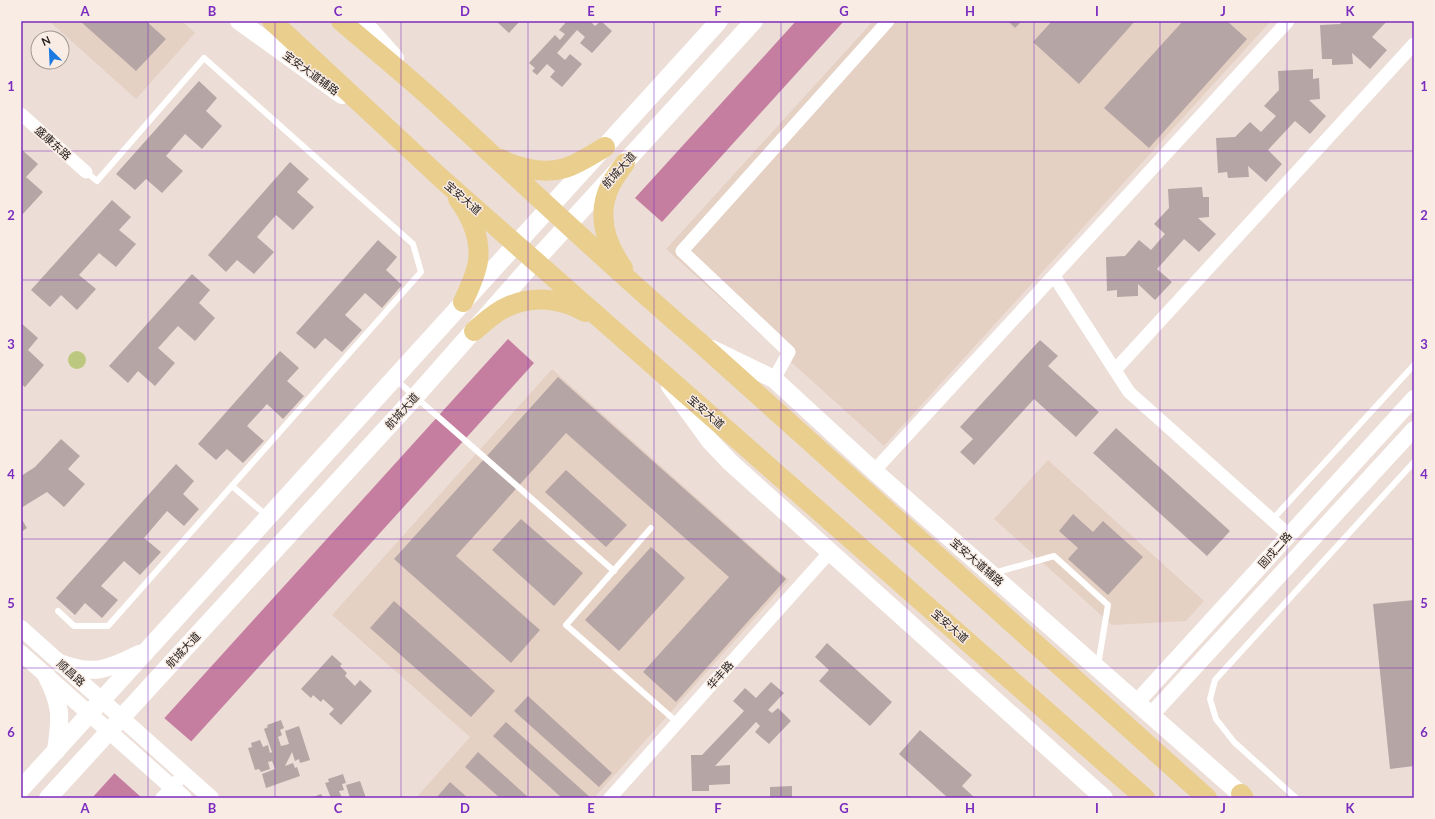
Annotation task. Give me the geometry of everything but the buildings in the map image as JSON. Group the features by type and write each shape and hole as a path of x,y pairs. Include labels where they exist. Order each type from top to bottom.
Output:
{"main road":[{"name":"宝安大道辅路","path":"239,21 384,125"},
{"name":"宝安大道","path":"272,21 443,180 1145,798"},
{"path":"341,21 432,99 567,226 698,341 1207,798"},
{"path":"362,21 432,99"},
{"path":"21,789 719,21"},
{"name":"航城大道","path":"48,798 415,397 535,261 754,21"},
{"path":"483,148 504,161 533,170 547,172 569,167 605,147"},
{"path":"625,163 611,184 606,197 604,221 606,236 611,248 636,288"},
{"path":"443,180 461,203 474,229 478,243 478,260 474,277 463,302"},
{"path":"474,330 507,307 520,302 536,299 558,301 580,309 605,323"},
{"name":"宝安大道辅路","path":"698,341 774,379 874,471 1243,797"},
{"path":"660,372 710,441 730,462 1096,795"},
{"path":"60,663 83,670 96,670 108,668 147,650"},
{"path":"46,675 55,694 59,711 60,725 56,751"}],"street":[{"path":"774,379 789,352 682,251 888,21"},
{"path":"874,471 1288,21"},
{"path":"1115,370 1414,44"},
{"name":"盛康东路","path":"21,114 86,172"},
{"path":"1054,276 1129,392 1289,535"},
{"name":"固戍二路","path":"1136,703 1414,398"},
{"name":"固戍二路","path":"1151,715 1414,429"},
{"name":"华丰路","path":"610,798 830,552"},
{"name":"顺昌路","path":"21,628 181,771"},
{"name":"顺昌路","path":"21,653 109,731 167,789"},
{"path":"184,798 167,789 181,771 211,798"}],"lane":[{"path":"58,611 74,626 108,626 421,272 413,244 204,58 96,181 86,172"},
{"path":"1272,520 1414,365"},
{"path":"394,378 614,571"},
{"path":"1296,798 1234,742 1216,719 1210,699 1215,680 1414,462"},
{"path":"232,486 268,517"},
{"path":"651,528 566,625 678,723"},
{"path":"990,574 1054,556 1108,605 1097,668"}],"shaded area":[{"path":"49,21 182,21 195,33 136,99 70,40 70,30 59,30"},
{"path":"796,21 844,21 662,222 635,198"},
{"path":"873,21 1271,21 884,446 666,249"},
{"path":"508,339 534,363 140,798 92,798"},
{"path":"552,369 789,580 594,798 416,798 470,737 332,615"},
{"path":"1048,460 1204,601 1186,621 1112,625 994,519"}],"green space":[{"path":"77,351 83,354 86,360 83,366 77,369 71,366 68,360 71,354"}],"pier":[{"path":"163,717 193,743 142,798 113,772"}]}
